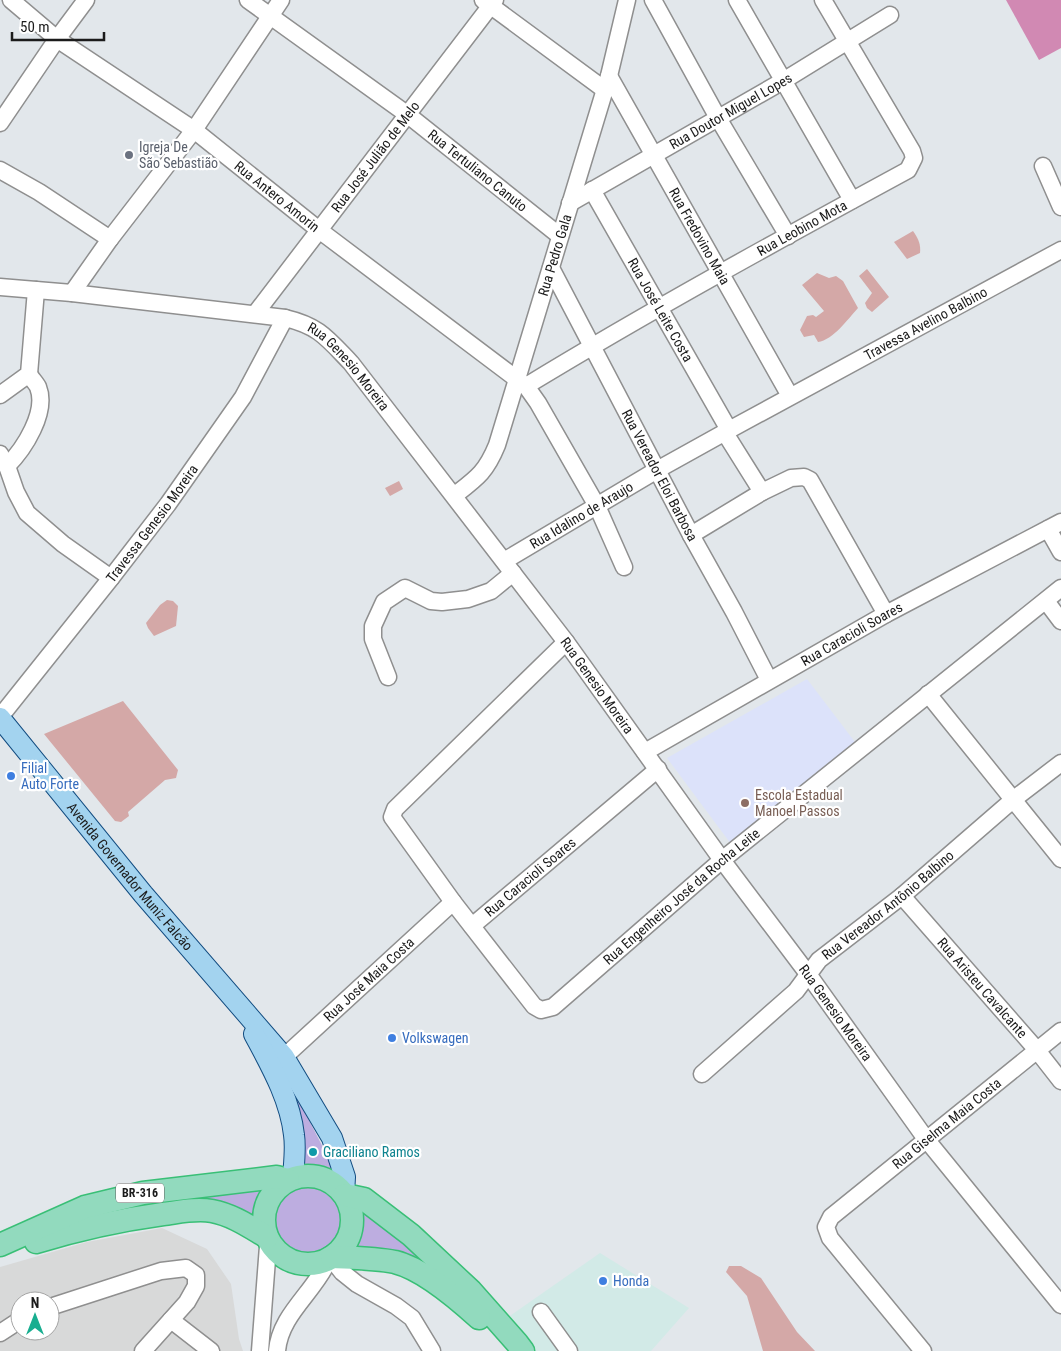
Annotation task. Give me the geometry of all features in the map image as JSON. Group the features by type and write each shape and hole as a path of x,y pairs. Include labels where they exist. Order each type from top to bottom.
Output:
{"highway":[{"name":"BR-316","path":"0,1245 85,1207 143,1192 277,1177 312,1176 326,1179 337,1186 344,1194 364,1199 411,1235 471,1291 523,1351"},
{"path":"268,1240 264,1225 268,1200 290,1178"},
{"path":"331,1258 343,1248 350,1236 352,1223 351,1209 344,1194"},
{"name":"BR-316","path":"0,1255 19,1247 85,1227 135,1218 191,1211 212,1211 236,1219 268,1240 284,1257 295,1262 308,1264 331,1258 374,1259 397,1263 432,1280 466,1306 515,1351"}],"main road":[{"name":"Avenida Governador Muniz Falcão","path":"0,717 143,894 284,1057 332,1138 345,1177 344,1194"},
{"name":"Avenida Governador Muniz Falcão","path":"242,1010 281,1086 292,1121 295,1137 290,1178"}],"street":[{"name":"Rua Antero Amorin","path":"11,0 57,39 194,130 319,230 522,382 538,403 597,506 624,567"},
{"path":"0,123 86,0"},
{"name":"Rua Tertuliano Canuto","path":"248,0 408,115 560,236"},
{"path":"72,293 194,130 281,0"},
{"name":"Rua Pedro Gala","path":"455,495 479,476 490,462 522,382 560,236 607,83 627,0"},
{"path":"653,0 718,118 788,236"},
{"path":"737,0 852,200"},
{"name":"Rua Leobino Mota","path":"522,382 593,346 908,170 914,158 912,151 823,0"},
{"path":"490,2 607,83"},
{"name":"Rua José Julião de Melo","path":"255,314 408,115 490,2"},
{"name":"Rua Doutor Miguel Lopes","path":"570,203 783,80 890,15"},
{"name":"Rua Fredovino Maia","path":"607,83 654,153 790,396"},
{"path":"1043,166 1061,207"},
{"path":"0,170 39,192 110,240"},
{"name":"Rua José Leite Costa","path":"592,190 762,492"},
{"name":"Travessa Avelino Balbino","path":"790,396 1061,250"},
{"name":"Rua Vereador Eloi Barbosa","path":"551,268 769,680"},
{"name":"Rua Genesio Moreira","path":"0,286 285,318 303,322 315,328 330,341 351,363 455,495 566,642 722,860 808,974 926,1139 1061,1305"},
{"path":"36,290 29,374 38,388 41,406 33,429 16,457 4,460 16,492 27,513 63,544 111,578"},
{"name":"Travessa Genesio Moreira","path":"0,717 168,504 243,397 285,318"},
{"path":"0,395 29,374"},
{"name":"Rua Idalino de Araujo","path":"388,677 373,639 373,626 384,602 405,588 431,600 442,602 468,599 491,591 508,567 597,506 657,470 790,396"},
{"path":"691,535 762,492 792,478 804,476 810,480 886,614"},
{"path":"1055,525 1061,552"},
{"name":"Rua Caracioli Soares","path":"645,752 886,614 1055,525"},
{"name":"Rua Engenheiro José da Rocha Leite","path":"472,926 534,1006 541,1010 553,1007 722,860 1061,588"},
{"path":"1046,601 1061,621"},
{"path":"472,926 452,902 392,817 395,809 566,642"},
{"path":"928,694 1014,798 1061,859"},
{"name":"Rua Vereador Antônio Balbino","path":"702,1074 796,991 819,960 902,896 1014,798 1061,763"},
{"name":"Rua Caracioli Soares","path":"472,926 658,769"},
{"name":"Rua Aristeu Cavalcante","path":"902,896 1036,1049 1061,1081"},
{"name":"Rua José Maia Costa","path":"284,1057 452,902"},
{"name":"Rua Giselma Maia Costa","path":"923,1351 830,1238 826,1227 831,1217 1036,1049 1061,1031"},
{"path":"260,1351 268,1240"},
{"path":"277,1351 278,1338 287,1319 323,1273 331,1258 342,1272 357,1284 396,1306 412,1318 432,1351"},
{"path":"60,1304 161,1271 186,1268 196,1274 196,1286 187,1302 144,1351"},
{"path":"541,1312 568,1351"},
{"path":"170,1320 211,1351"}],"shaded area":[{"path":"1006,0 1061,0 1061,48 1039,60"},
{"path":"913,231 919,241 920,253 907,259 894,242"},
{"path":"867,269 889,297 872,312 865,303 872,293 859,276"},
{"path":"817,273 829,278 836,276 843,281 858,308 835,333 818,342 814,335 804,337 800,330 807,316 813,315 816,317 824,311 802,285"},
{"path":"399,481 403,489 390,496 385,488"},
{"path":"167,600 173,601 178,606 176,626 154,636 146,623 160,605"},
{"name":"Escola Estadual Manoel Passos","path":"807,679 858,746 734,848 667,758"},
{"path":"123,701 178,770 176,778 165,780 128,812 129,816 121,822 115,821 44,734"},
{"name":"Graciliano Ramos","path":"281,1072 295,1093 331,1163 337,1180 314,1172 300,1172"},
{"path":"307,1184 321,1187 333,1195 341,1207 344,1221 341,1235 333,1247 321,1255 307,1258 293,1255 281,1247 273,1235 270,1221 273,1207 281,1195 293,1187"},
{"path":"267,1188 259,1204 255,1225 134,1210 191,1196"},
{"path":"356,1205 437,1272 347,1252 356,1229"},
{"path":"162,1228 207,1249 231,1284 239,1339 243,1351 0,1351 0,1267 87,1242"},
{"name":"Honda","path":"600,1253 689,1308 651,1351 533,1351 507,1318"},
{"path":"729,1266 741,1266 761,1278 797,1332 815,1351 763,1351 747,1296 726,1272"}],"place":[{"name":"Igreja De São Sebastião","path":"129,155"},
{"name":"Filial Auto Forte","path":"11,776"},
{"name":"Escola Estadual Manoel Passos","path":"745,803"},
{"name":"Volkswagen","path":"392,1038"},
{"name":"Graciliano Ramos","path":"313,1152"},
{"name":"Honda","path":"603,1281"}]}
